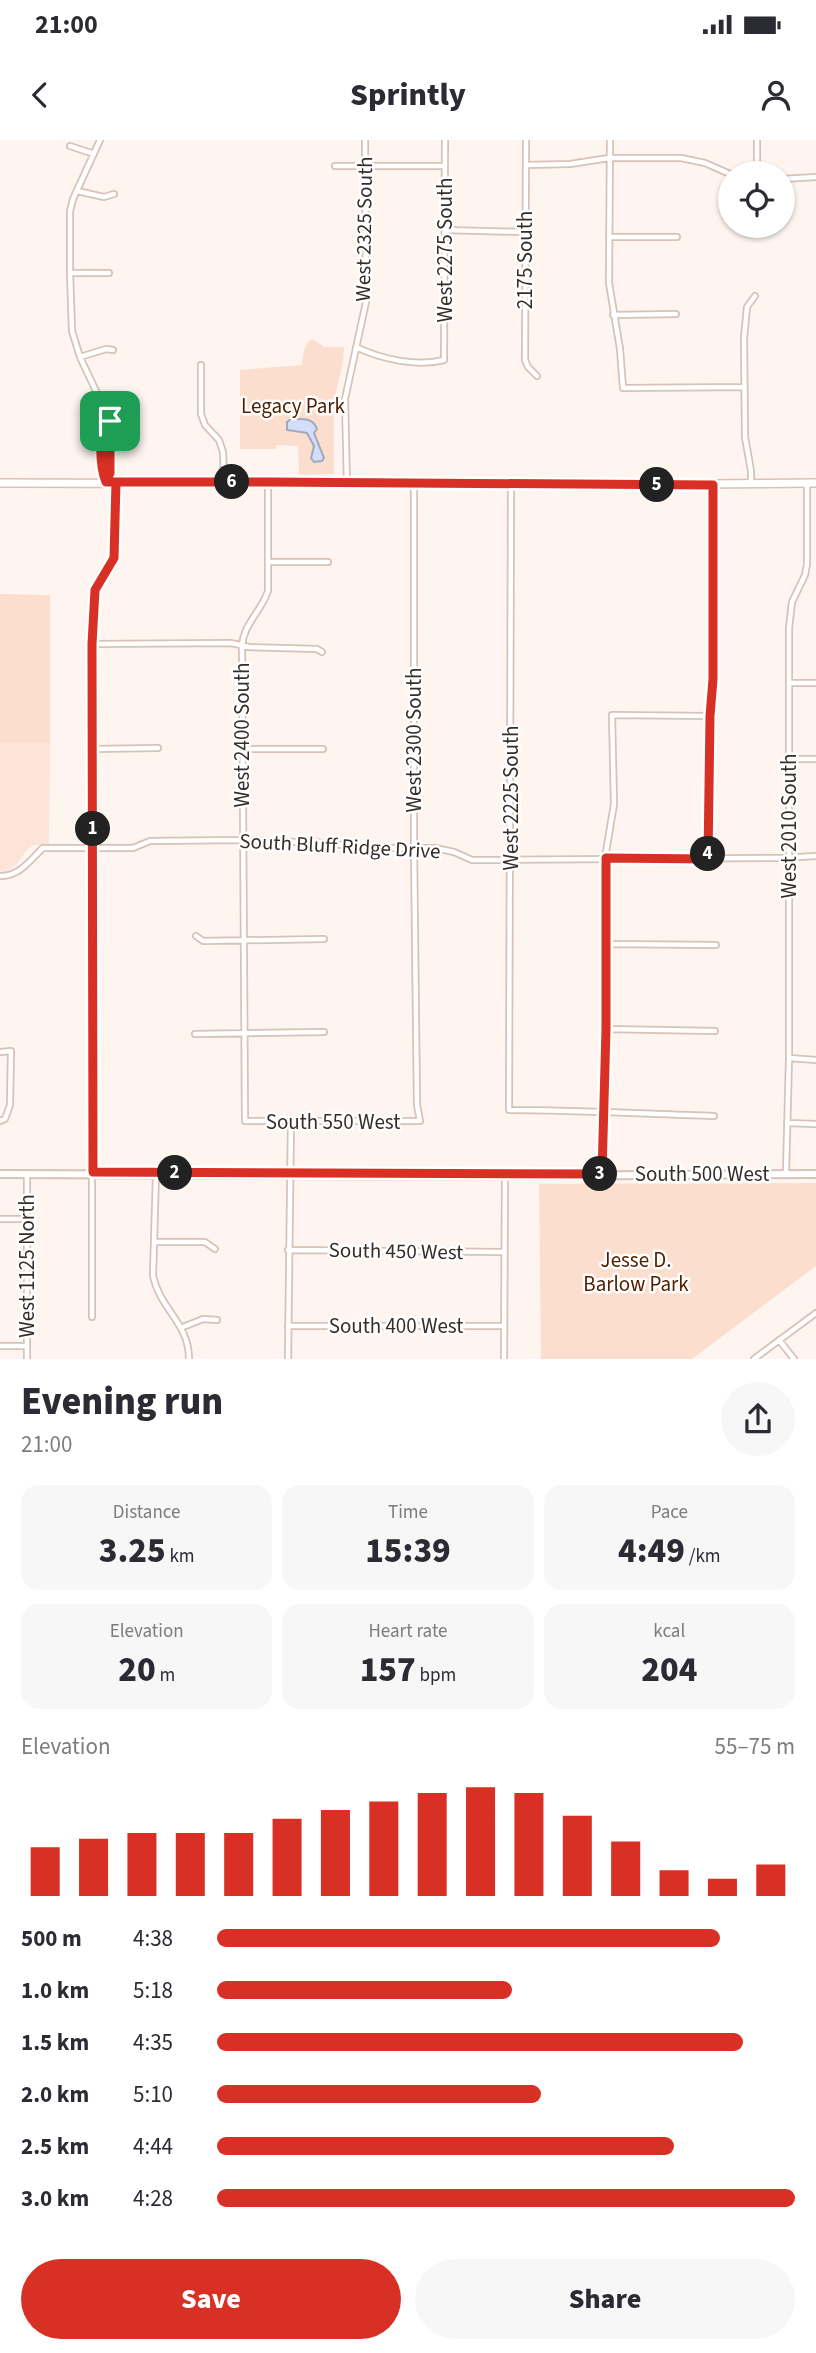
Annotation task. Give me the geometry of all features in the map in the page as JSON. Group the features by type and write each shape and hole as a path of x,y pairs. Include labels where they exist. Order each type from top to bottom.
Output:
{"main road":[{"path":"0,482 414,485 816,483"}],"street":[{"path":"100,140 70,211 70,273 72,331 80,357 110,421 110,473 106,482"},
{"name":"West 2325 South","path":"347,484 345,399 366,302 365,140"},
{"name":"West 2275 South","path":"356,347 374,355 420,363 444,360 445,140"},
{"name":"2175 South","path":"526,140 525,359 527,367 537,376"},
{"path":"610,140 609,283 620,349 623,388 744,387"},
{"path":"757,140 757,161"},
{"path":"70,146 94,154"},
{"path":"526,165 570,164 610,158 681,158 718,169"},
{"path":"335,166 445,166"},
{"path":"795,178 816,177"},
{"path":"77,191 104,197 114,194"},
{"path":"445,230 524,232"},
{"path":"609,237 677,237"},
{"path":"70,273 109,273"},
{"path":"751,484 745,437 744,387 747,307 755,296"},
{"path":"613,315 676,314"},
{"path":"80,357 106,349 113,350"},
{"path":"201,365 201,414 205,425 219,440 223,452 224,482"},
{"path":"106,412 102,421 102,473 106,482"},
{"path":"92,1317 92,644 95,590 114,558 116,482"},
{"name":"West 2400 South","path":"245,1121 242,647 245,630 264,603 268,591 268,482"},
{"name":"West 2010 South","path":"786,1173 789,1058 790,611 807,564 807,483"},
{"name":"West 2300 South","path":"414,485 416,1105 421,1121"},
{"name":"West 2225 South","path":"511,485 512,859 509,1110 582,1110 604,1113"},
{"path":"708,859 713,679 713,485"},
{"path":"269,562 328,562"},
{"path":"92,644 231,643 242,647 317,649 322,652"},
{"path":"789,683 816,683"},
{"path":"602,1174 606,1029 606,858 614,804 612,715 710,716"},
{"path":"93,749 159,748"},
{"path":"242,749 323,749"},
{"path":"789,759 816,759"},
{"name":"South Bluff Ridge Drive","path":"0,876 21,871 43,848 133,848 150,841 242,840 327,843 363,848 443,849 472,860 816,856"},
{"path":"196,936 203,941 229,942 243,939 324,939"},
{"path":"606,944 716,945"},
{"path":"606,1029 715,1031"},
{"path":"195,1034 324,1032"},
{"path":"0,1052 11,1051 10,1105 5,1119 0,1122"},
{"path":"789,1058 816,1060"},
{"path":"604,1113 714,1116"},
{"path":"288,1359 291,1120"},
{"name":"South 550 West","path":"245,1121 421,1121"},
{"path":"787,1123 816,1124"},
{"name":"West 1125 North","path":"27,1173 27,1359"},
{"path":"156,1173 153,1276 156,1290 167,1309 183,1327 189,1347 189,1359"},
{"name":"South 500 West","path":"0,1174 816,1174"},
{"path":"504,1359 505,1175"},
{"path":"0,1219 27,1219"},
{"path":"154,1242 205,1242 215,1249"},
{"name":"South 450 West","path":"288,1250 504,1252"},
{"path":"754,1359 816,1313"},
{"path":"183,1327 203,1319 217,1320"},
{"name":"South 400 West","path":"288,1326 503,1326"},
{"path":"779,1340 794,1359"},
{"path":"0,1346 27,1346"}],"shaded area":[{"path":"0,743 50,743 49,844 32,846 16,865 5,872 0,871"}],"green space":[{"name":"Legacy Park","path":"312,339 325,347 344,347 334,401 334,474 299,475 298,446 276,445 276,449 240,449 240,370 302,365 305,347"},
{"path":"0,594 50,595 50,743 0,743"},
{"name":"Jesse D. Barlow Park","path":"816,1183 816,1266 692,1359 541,1359 539,1184"}],"water":[{"path":"291,419 307,419 313,422 317,429 314,433 324,458 322,461 314,462 311,458 314,446 307,433 287,430 287,422"}],"route":[{"path":"110,421 106,412 102,421 102,473 106,482 224,482 268,482 414,485 713,485 713,679 708,859 606,858 606,1029 602,1174 93,1172 92,644 95,590 112,564 115,548 116,482 106,482 110,473 110,421"}]}
